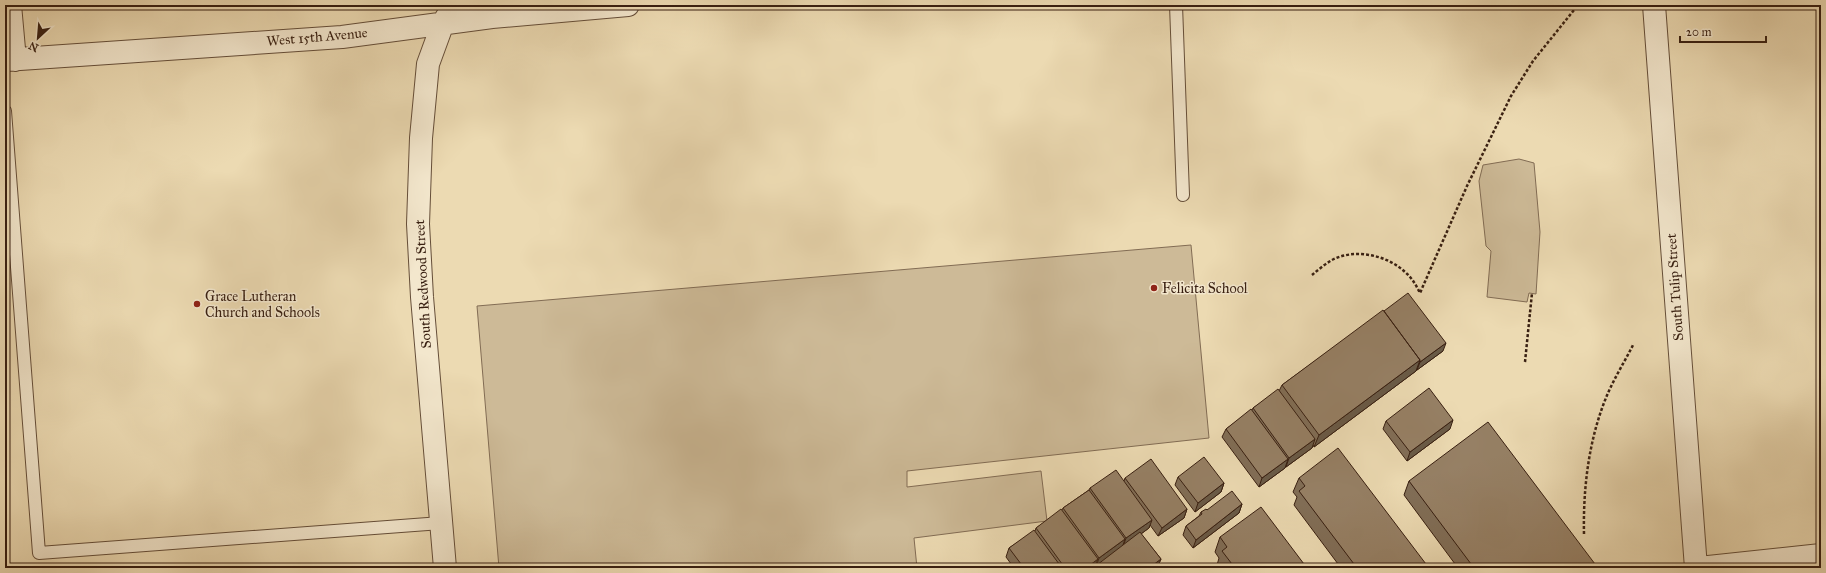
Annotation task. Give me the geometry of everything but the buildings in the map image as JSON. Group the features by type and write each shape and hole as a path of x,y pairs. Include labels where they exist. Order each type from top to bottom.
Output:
{"street":[{"path":"10,5 10,60"},
{"name":"South Redwood Street","path":"445,568 422,297 418,224 421,138 428,64 443,23 454,5"},
{"name":"West 15th Avenue","path":"10,60 342,37 443,23 628,5"},
{"name":"South Tulip Street","path":"1654,5 1697,568"},
{"path":"1697,568 1821,555"}],"lane":[{"path":"1176,5 1183,195"},
{"path":"5,111 38,553 441,524"}],"path":[{"path":"1312,275 1332,260 1342,256 1362,254 1374,256 1387,261 1405,272 1420,293 1467,186 1511,96 1533,61 1578,5"},
{"path":"1525,362 1532,293"},
{"path":"1584,534 1585,501 1593,438 1608,394 1633,345"}],"shaded area":[{"path":"1519,159 1534,163 1540,232 1536,294 1529,293 1527,302 1487,297 1491,251 1486,246 1479,181 1483,165"},
{"path":"1191,245 1209,438 907,471 907,487 1041,471 1047,521 914,538 917,568 499,568 477,306"}],"place":[{"name":"Felicita School","path":"1154,288"},
{"name":"Grace Lutheran Church and Schools","path":"197,304"}]}
